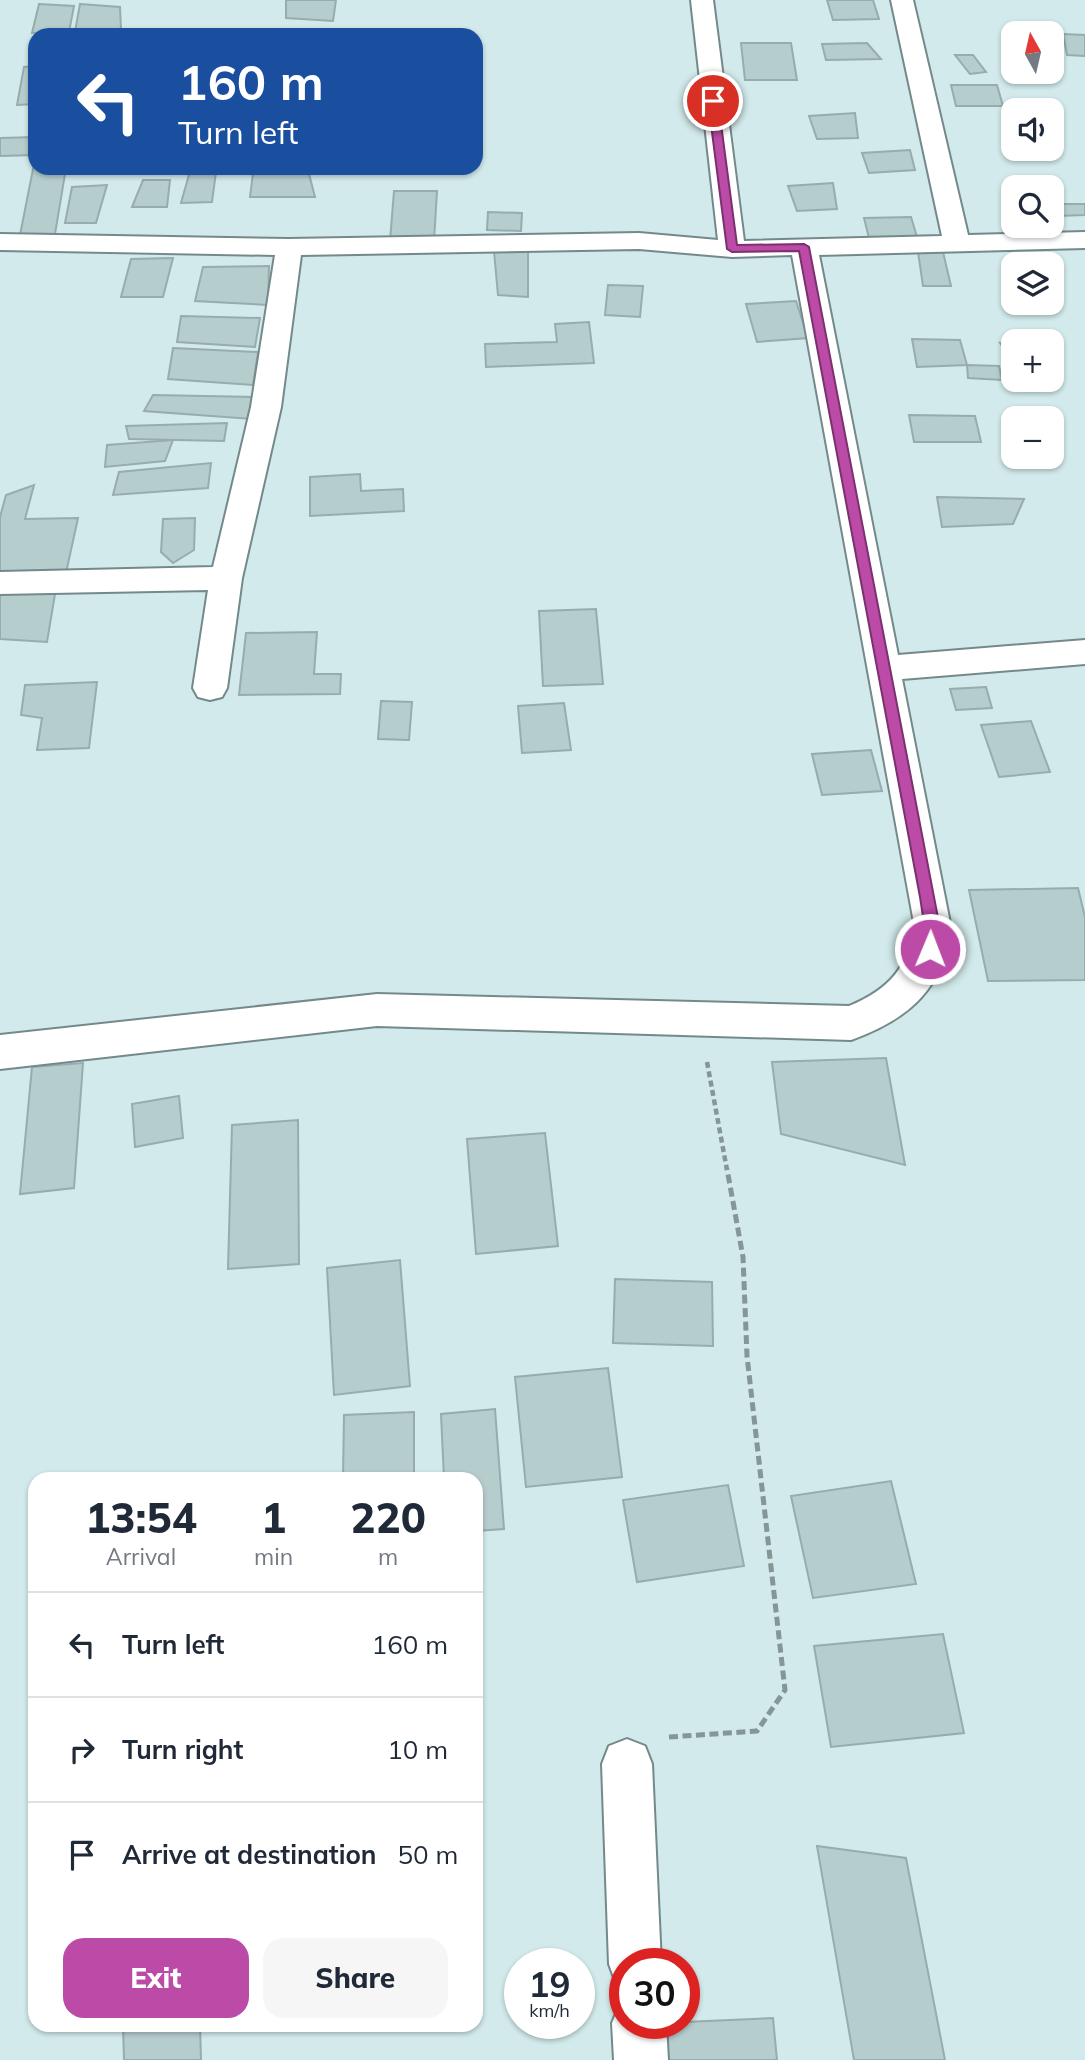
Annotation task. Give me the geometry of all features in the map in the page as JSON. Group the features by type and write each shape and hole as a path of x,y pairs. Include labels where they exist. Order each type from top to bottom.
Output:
{"street":[{"path":"702,0 732,249"},
{"path":"902,0 957,243"},
{"path":"0,242 289,247 639,241 732,249 1085,240"},
{"path":"210,688 226,578 266,407 289,247"},
{"path":"0,1052 377,1010 852,1023 877,1012 907,989 930,949 932,923 804,247"},
{"path":"0,583 226,578"},
{"path":"885,668 1085,652"},
{"path":"627,1764 634,1948"},
{"path":"640,2039 641,2060"}],"path":[{"path":"627,1764 670,1737 757,1731 785,1690 747,1356 743,1257 700,1020"}],"building":[{"path":"286,0 336,0 333,21 286,18"},
{"path":"827,0 873,0 879,19 833,20"},
{"path":"39,4 74,6 70,28 33,28"},
{"path":"80,4 120,7 121,28 76,28"},
{"path":"1064,34 1085,35 1085,56 1067,55"},
{"path":"741,43 791,43 797,80 745,80"},
{"path":"867,43 881,59 826,60 822,44"},
{"path":"955,55 973,55 986,72 970,74"},
{"path":"24,67 28,67 28,104 17,105"},
{"path":"951,85 997,85 1001,106 956,106"},
{"path":"855,113 858,138 817,139 809,116"},
{"path":"28,137 28,155 0,156 0,138"},
{"path":"910,150 915,170 869,173 862,153"},
{"path":"32,175 65,175 55,234 20,235"},
{"path":"189,175 216,175 212,202 181,203"},
{"path":"253,175 309,175 315,197 250,197"},
{"path":"143,180 170,180 167,207 132,207"},
{"path":"833,183 837,209 797,211 788,186"},
{"path":"107,185 96,223 65,223 72,187"},
{"path":"394,191 437,191 434,241 390,241"},
{"path":"1064,204 1085,204 1085,215 1064,216"},
{"path":"488,212 522,213 521,231 487,230"},
{"path":"911,217 917,237 869,238 864,218"},
{"path":"494,251 528,252 528,297 498,295"},
{"path":"918,252 943,252 951,286 923,286"},
{"path":"173,258 163,297 121,297 131,259"},
{"path":"269,266 268,305 195,301 203,267"},
{"path":"608,285 643,286 640,317 605,315"},
{"path":"796,301 808,338 757,342 746,304"},
{"path":"181,316 260,318 255,347 177,342"},
{"path":"589,322 594,363 486,367 485,344 557,342 555,324"},
{"path":"912,339 960,340 967,365 917,367"},
{"path":"173,348 258,352 253,385 168,379"},
{"path":"967,365 999,366 1001,380 968,378"},
{"path":"153,395 255,397 252,419 144,411"},
{"path":"909,415 975,416 981,442 914,442"},
{"path":"227,423 224,441 129,439 126,426"},
{"path":"173,440 165,461 105,467 107,445"},
{"path":"211,463 208,488 113,495 119,472"},
{"path":"360,474 361,491 403,489 404,511 310,516 310,477"},
{"path":"34,485 25,519 78,518 66,573 0,573 0,517 6,495"},
{"path":"937,497 1024,499 1013,524 942,527"},
{"path":"195,518 194,550 173,563 161,552 163,519"},
{"path":"56,588 47,642 0,639 0,592"},
{"path":"596,609 603,684 543,686 539,611"},
{"path":"317,632 314,674 341,674 340,694 239,695 246,633"},
{"path":"97,682 89,748 37,750 42,718 21,715 25,685"},
{"path":"986,687 992,708 956,710 950,689"},
{"path":"381,701 412,702 409,740 378,739"},
{"path":"564,703 571,750 522,753 518,706"},
{"path":"1031,721 1050,772 999,777 981,725"},
{"path":"871,750 882,791 822,795 812,754"},
{"path":"1078,888 1085,917 1085,980 988,981 969,890"},
{"path":"886,1058 905,1165 781,1134 772,1062"},
{"path":"83,1063 74,1188 20,1194 32,1067"},
{"path":"179,1096 183,1138 135,1147 132,1104"},
{"path":"298,1120 299,1264 228,1269 232,1125"},
{"path":"545,1133 558,1246 476,1254 467,1139"},
{"path":"400,1260 410,1386 334,1395 327,1268"},
{"path":"615,1279 712,1282 713,1346 613,1343"},
{"path":"608,1368 622,1477 526,1487 515,1377"},
{"path":"495,1409 504,1529 483,1530 483,1472 444,1472 441,1414"},
{"path":"414,1412 414,1472 343,1472 344,1415"},
{"path":"891,1481 916,1584 813,1598 791,1496"},
{"path":"728,1485 744,1566 637,1582 623,1500"},
{"path":"943,1634 964,1733 831,1747 814,1646"},
{"path":"817,1846 906,1858 945,2060 854,2060"},
{"path":"773,2018 777,2060 665,2060 664,2039 700,2039 700,2021"},
{"path":"123,2032 200,2032 201,2060 124,2060"}],"route":[{"path":"713,101 732,249 804,247 932,923 930,949"}]}
